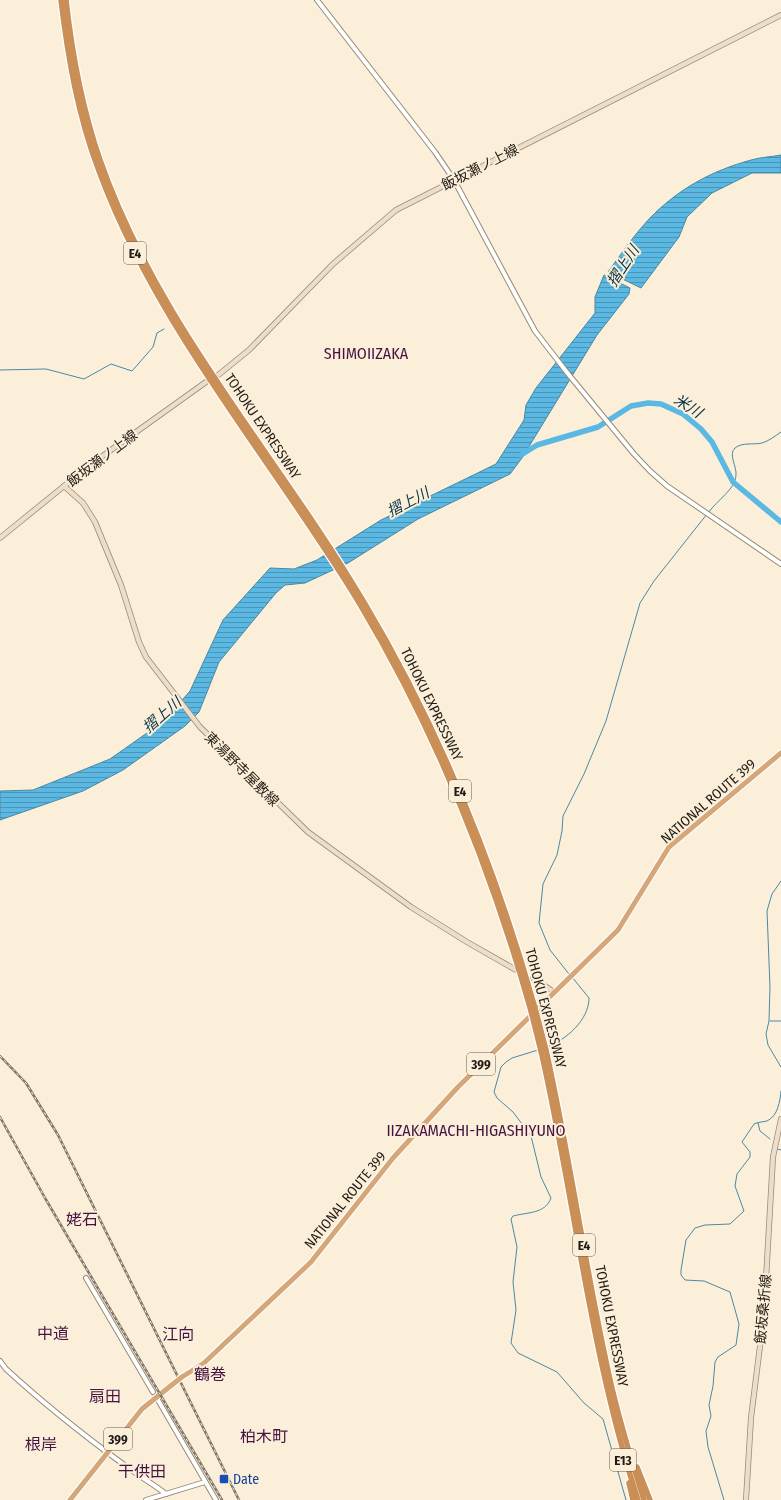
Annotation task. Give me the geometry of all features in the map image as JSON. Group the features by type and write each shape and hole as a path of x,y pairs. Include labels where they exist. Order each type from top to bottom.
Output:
{"highway":[{"name":"TOHOKU EXPRESSWAY","path":"61,0 69,62 86,131 99,172 125,233 158,297 187,344 283,481 354,589 402,680 461,805 494,892 533,1010 544,1051 564,1136 597,1319 625,1439 644,1500"},
{"name":"TOHOKU EXPRESSWAY","path":"66,0 74,60 84,104 100,159 123,216 150,272 182,326 278,475"},
{"name":"NATIONAL ROUTE 399","path":"70,1500 142,1409 182,1377 204,1363 310,1262 393,1158 458,1087 618,930 669,847 781,753"},
{"name":"TOHOKU EXPRESSWAY","path":"544,1051 598,1348 614,1420 638,1500"},
{"name":"E13","path":"614,1420 633,1500"},
{"name":"E13","path":"625,1439 650,1500"}],"main road":[{"name":"飯坂瀬ノ上線","path":"217,376 249,350 320,277 371,231 407,204 781,15"},
{"name":"飯坂瀬ノ上線","path":"0,538 113,447 206,382"},
{"name":"東湯野寺屋敷線","path":"64,486 83,503 95,522 121,585 139,642 146,657 159,676 200,727 308,832 411,907 467,942 516,970"},
{"path":"533,978 554,992"},
{"name":"飯坂桑折線","path":"746,1500 751,1418 764,1314 773,1157 781,1119"}],"street":[{"path":"317,0 435,152 454,180 535,332 554,357 650,472 667,486 781,564"},
{"path":"86,1278 153,1392"},
{"path":"0,1361 58,1414 166,1494"},
{"path":"158,1400 216,1500"},
{"path":"146,1500 205,1482"}],"water":[{"name":"摺上川","path":"781,155 781,173 752,173 712,193 687,217 679,237 641,288 608,272 649,219 660,208 683,190 696,182 736,164"},
{"path":"604,275 630,288 629,294 597,335 522,458 510,474 418,519 348,563 305,583 285,585 276,593 219,662 199,712 185,726 123,770 83,791 0,820 0,791 33,790 110,759 164,721 190,691 223,620 270,568 294,569 317,560 381,520 496,464 524,420 526,405 536,388 595,313 595,297"}],"waterway":[{"path":"0,370 46,369 84,379 111,364 132,371 153,347 157,333 164,329"},
{"name":"米川","path":"521,455 537,445 598,427 631,406 648,403 661,404 683,414 701,429 712,442 733,482 781,522"},
{"path":"709,512 729,490 735,480 736,472 732,454 735,448 741,445 759,444 765,442 781,432"},
{"path":"569,974 550,950 539,923 543,884 557,855 562,831 563,816 584,774 606,721 640,603 654,581 707,514"},
{"path":"781,881 772,894 767,911 770,987 769,1021 766,1034 768,1045 781,1067"},
{"path":"547,1047 569,1034 581,1021 588,1006 589,998 572,977"},
{"path":"770,1021 781,1021"},
{"path":"538,1050 512,1058 506,1062 501,1067 494,1092 497,1098 513,1112 531,1136 541,1177 551,1198 545,1207 540,1210 513,1216 511,1219 517,1247 513,1282 516,1310 511,1343 518,1353 557,1372 584,1403 603,1419 626,1500"},
{"path":"724,1500 708,1447 706,1431 711,1416 709,1405 713,1386 715,1362 718,1357 736,1345 739,1324 730,1292 704,1281 685,1280 681,1275 681,1270 686,1240 695,1228 705,1225 730,1224 744,1211 735,1186 737,1174 750,1157 750,1152 742,1142 754,1124 767,1121 774,1116 779,1104 781,1091"},
{"path":"758,1123 760,1131 770,1139"},
{"path":"777,1149 781,1150"}],"railway":[{"path":"0,1056 26,1083 58,1135 239,1500"},
{"path":"0,1117 45,1198 222,1500"}],"place":[{"name":"Date","path":"224,1479"}],"district":[{"name":"SHIMOIIZAKA","path":"366,353"},
{"name":"IIZAKAMACHI-HIGASHIYUNO","path":"476,1130"},
{"name":"姥石","path":"82,1219"},
{"name":"中道","path":"53,1333"},
{"name":"江向","path":"178,1334"},
{"name":"鶴巻","path":"210,1374"},
{"name":"扇田","path":"105,1396"},
{"name":"柏木町","path":"264,1436"},
{"name":"根岸","path":"41,1444"},
{"name":"干供田","path":"142,1471"}]}
